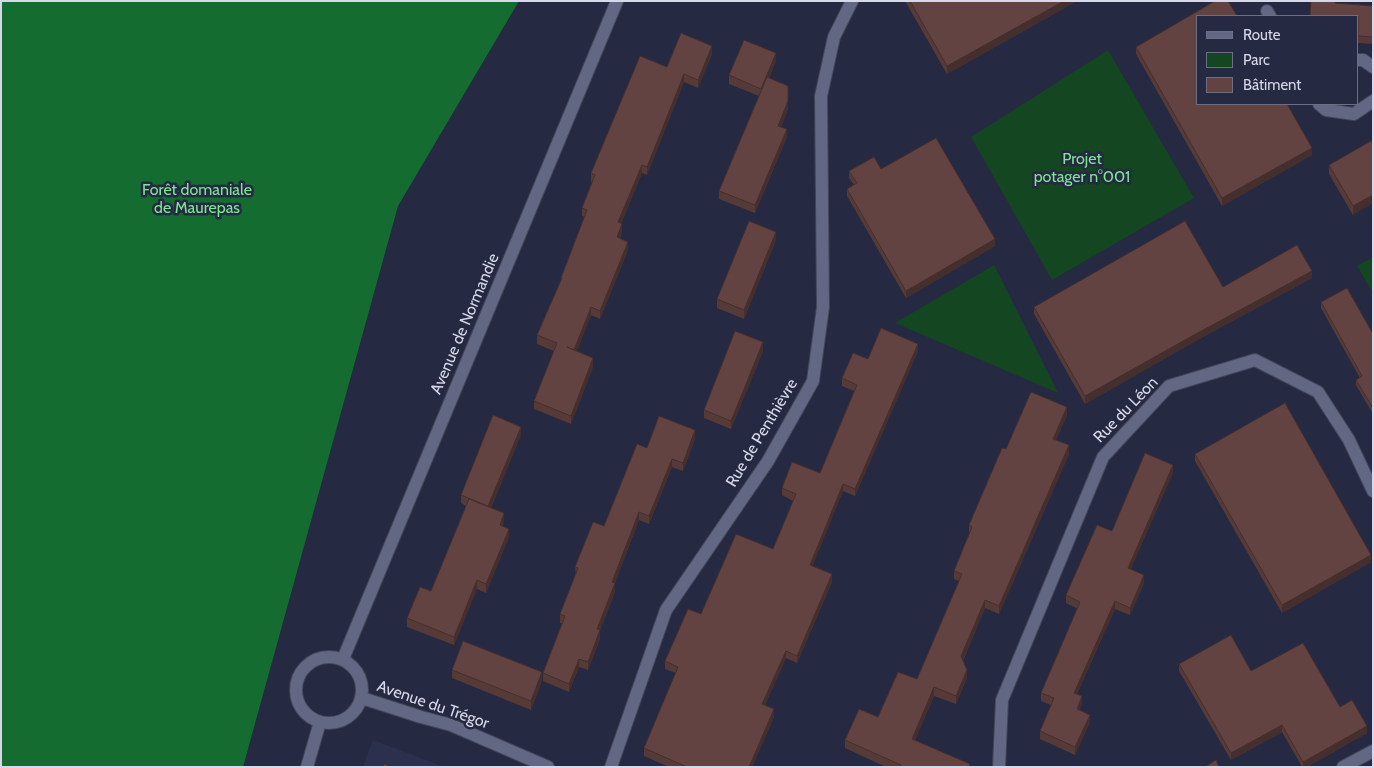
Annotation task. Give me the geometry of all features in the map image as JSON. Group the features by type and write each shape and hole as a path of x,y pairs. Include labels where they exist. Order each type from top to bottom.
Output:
{"street":[{"name":"Avenue de Normandie","path":"343,659 617,1"},
{"name":"Rue de Penthièvre","path":"611,767 666,610 768,461 813,382 823,307 821,96 834,37 852,1"},
{"path":"1359,60 1363,60 1373,67"},
{"path":"1319,105 1326,110 1354,114 1373,101"},
{"name":"Rue du Léon","path":"999,767 1002,700 1103,457 1169,386 1255,360 1318,392 1349,440 1373,491"},
{"path":"323,656 333,656 343,659 357,671 363,688 362,698 358,708 350,716 336,722 320,722 304,712 296,694 296,684 299,674 305,666 323,656"},
{"name":"Avenue du Trégor","path":"362,698 421,718 450,725 548,767"},
{"path":"307,767 320,722"},
{"path":"1343,767 1373,751"}],"shaded area":[{"path":"373,740 445,767 363,767"}],"green space":[{"name":"Forêt domaniale de Maurepas","path":"1,1 519,1 398,206 243,767 1,767"},
{"name":"Projet potager n°001","path":"1108,50 1194,198 1052,280 971,137"},
{"path":"1373,257 1373,293 1357,266"},
{"path":"994,265 1058,393 895,323"}],"building":[{"path":"910,1 1064,1 947,66"},
{"path":"1215,1 1228,1 1236,15 1196,15 1196,105 1288,105 1312,148 1222,198 1136,47"},
{"path":"1311,1 1335,1 1335,3 1373,6 1373,37 1359,36 1359,15 1310,15"},
{"path":"681,33 712,46 698,80 684,74 647,167 642,165 618,222 622,224 617,237 628,242 600,311 591,307 574,350 593,358 571,416 534,401 557,343 537,335 562,278 587,210 582,208 595,175 591,173 640,56 667,67"},
{"path":"744,40 776,53 761,89 729,75"},
{"path":"767,77 788,86 788,101 778,126 787,129 755,205 719,191"},
{"path":"936,138 995,239 906,291 847,189 857,183 849,171 874,157 881,169"},
{"path":"1371,141 1373,144 1373,195 1353,206 1329,165"},
{"path":"749,221 776,232 744,310 717,299"},
{"path":"1185,221 1223,287 1297,245 1312,271 1085,396 1034,307"},
{"path":"1347,288 1373,334 1373,408 1356,380 1362,376 1321,302"},
{"path":"881,328 918,344 855,489 843,484 810,565 832,574 797,656 786,651 762,704 774,709 749,767 687,767 644,748 678,667 665,661 688,609 701,614 736,534 773,549 796,494 782,488 792,462 820,473 857,385 842,378 853,353 868,359"},
{"path":"735,331 763,342 731,421 704,410"},
{"path":"1031,392 1067,407 1053,439 1069,445 999,606 985,600 961,656 967,670 956,696 934,687 912,739 970,764 969,767 900,767 901,765 845,740 859,709 878,717 898,672 917,679 962,574 954,571 972,527 969,525 1002,448 1006,449"},
{"path":"1285,403 1371,555 1282,605 1195,454"},
{"path":"493,415 521,427 488,506 461,495"},
{"path":"659,416 695,430 683,463 672,459 649,516 639,512 612,582 615,583 597,629 600,630 588,662 579,659 569,684 543,673 565,616 560,614 578,568 575,567 593,522 604,526 637,444 647,448"},
{"path":"1145,453 1173,465 1128,568 1144,575 1130,608 1115,601 1074,693 1082,696 1077,709 1090,715 1075,747 1040,731 1054,698 1041,693 1080,602 1066,595 1097,525 1112,531"},
{"path":"469,499 504,513 500,525 509,529 486,584 477,580 454,637 407,618 420,587 431,591"},
{"path":"1231,635 1251,671 1303,643 1340,707 1352,700 1367,726 1303,762 1282,725 1231,753 1179,664"},
{"path":"463,641 542,672 531,701 452,670"},
{"path":"1216,760 1219,767 1205,767"}]}
